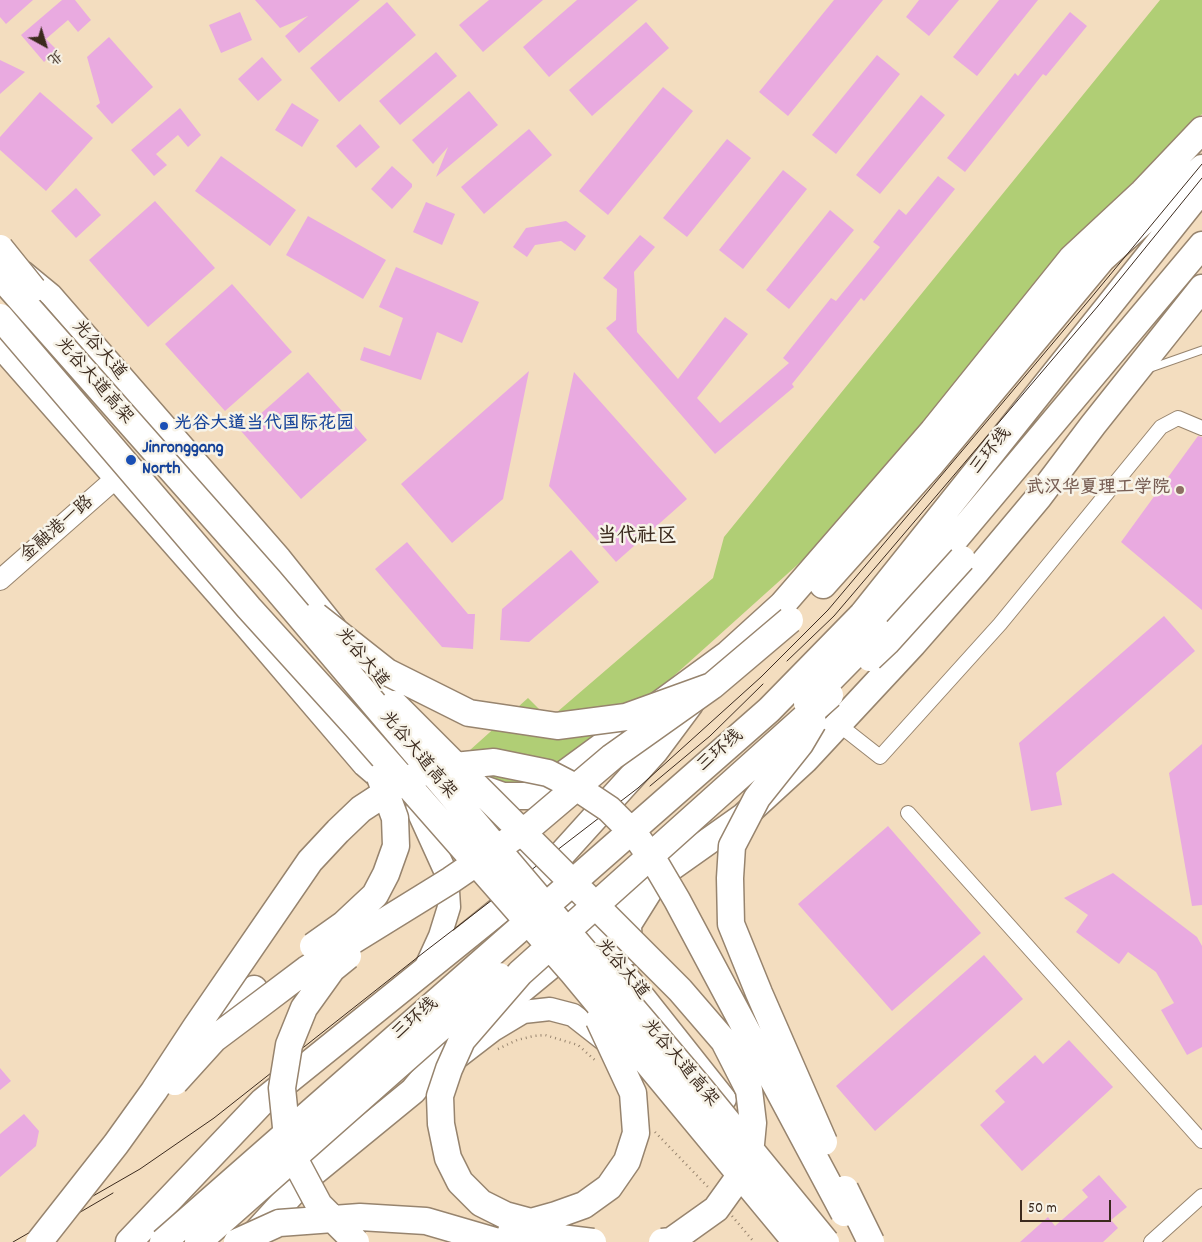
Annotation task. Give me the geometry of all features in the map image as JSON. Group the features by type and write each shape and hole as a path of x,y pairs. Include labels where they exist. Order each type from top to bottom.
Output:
{"highway":[{"path":"465,782 503,796 527,796 541,791 728,654 782,605 865,510 933,430 1072,258 1143,192 1202,130"},
{"path":"116,1144 214,1040 307,970 451,880 533,824 612,757 712,686 790,620 857,549 941,452 1102,259 1202,168"},
{"name":"三环线","path":"198,1242 791,720 870,623 1202,189"},
{"path":"1080,285 1102,244 1143,192"},
{"name":"三环线","path":"163,1242 870,623 1202,245"},
{"path":"0,248 41,299 96,386"},
{"path":"562,970 608,1036 633,1093 636,1133 627,1161 608,1187 584,1205 531,1222 505,1215 481,1203 460,1182 448,1158 441,1124 440,1096 462,1040 520,973 830,696 887,642 962,559 1078,417 1202,255"},
{"name":"光谷大道高架","path":"0,276 269,580 700,1088 826,1242"},
{"path":"248,1242 303,1181 413,1092 448,1049 562,970 591,933 662,874 744,816 805,760 913,644 976,572 1038,498 1202,288"},
{"name":"光谷大道高架","path":"0,316 249,608 356,726 562,970 796,1242"},
{"path":"1012,498 1134,374"},
{"path":"865,510 941,452"},
{"path":"269,580 387,672 469,713 557,726 626,717 712,686"},
{"path":"316,636 369,679 680,990 724,1041 749,1090 752,1123 751,1144 744,1170 716,1209 671,1241 662,1242"},
{"path":"130,1242 263,1101 542,876 655,751 728,654"},
{"path":"830,696 800,744 757,798 732,846 730,878 731,924 810,1110 871,1242"},
{"path":"154,1091 211,1026 254,989 344,924 375,895 386,874 396,846 395,818 386,790 356,726"},
{"path":"39,1242 116,1144 154,1091 310,861 361,809 407,779 435,768 494,762 548,773 579,789 609,809 636,836 677,900 844,1213 864,1242"},
{"path":"356,1242 319,1205 288,1147 282,1088 289,1045 304,1008 332,970 416,901"},
{"path":"236,1242 279,1223 360,1217 426,1221 593,1242"},
{"path":"426,1221 498,1242"}],"main road":[{"name":"光谷大道","path":"0,252 51,295 280,558 426,740 465,782 641,993 840,1242"},
{"path":"0,347 364,765 416,809 502,908 562,970 782,1242"},
{"path":"416,809 447,875 449,907 440,936 424,972"},
{"path":"641,993 631,959 630,925 646,896 662,874"},
{"path":"413,1092 500,1026 523,1012 550,1009 573,1015 642,1068"}],"street":[{"path":"838,724 880,757 1000,624 1161,427 1178,418 1202,428"},
{"name":"金融港一路","path":"0,580 115,479"},
{"path":"908,813 1202,1141"},
{"path":"1151,1242 1202,1196"}],"lane":[{"path":"1134,374 1202,350"}],"path":[{"path":"497,1049 517,1040 546,1035 578,1045 600,1067"},
{"path":"650,1127 713,1193"},
{"path":"730,1214 754,1242"}],"green space":[{"path":"1160,0 1202,0 1202,114 1095,220 835,531 647,700 540,784 500,790 460,759 528,698 549,719 713,578 724,537"}],"building":[{"path":"0,0 33,0 6,24 0,17"},
{"path":"62,0 75,0 91,20 78,32 68,20 46,39 57,50 44,62 21,35"},
{"path":"255,0 360,0 299,53 285,36 308,16 280,28"},
{"path":"489,0 543,0 483,52 459,25"},
{"path":"577,0 638,0 549,77 523,47"},
{"path":"834,0 883,0 788,116 759,92"},
{"path":"919,0 959,0 929,36 906,17"},
{"path":"999,0 1038,0 977,76 953,57"},
{"path":"387,2 416,35 339,102 310,68"},
{"path":"240,12 252,40 221,53 209,25"},
{"path":"1070,12 1087,26 1046,76 1043,74 965,172 947,158 1015,73 1018,76"},
{"path":"646,22 669,48 592,116 569,90"},
{"path":"109,37 153,87 112,124 96,106 100,103 87,57"},
{"path":"436,52 457,76 400,125 379,101"},
{"path":"877,55 900,74 836,154 812,135"},
{"path":"262,57 282,80 258,101 238,79"},
{"path":"0,60 25,72 0,94"},
{"path":"663,87 693,111 608,215 579,191"},
{"path":"469,91 498,125 436,177 448,147 433,164 412,140"},
{"path":"40,92 93,138 46,191 0,150 0,137"},
{"path":"921,95 945,115 880,194 856,175"},
{"path":"292,103 319,120 302,147 275,130"},
{"path":"180,108 201,135 188,147 178,135 156,154 167,165 154,176 131,150"},
{"path":"360,124 380,147 356,168 336,146"},
{"path":"529,129 552,155 484,214 461,187"},
{"path":"727,139 751,158 687,237 663,218"},
{"path":"221,156 296,210 270,246 195,191"},
{"path":"392,166 412,184 412,187 392,209 371,189"},
{"path":"783,170 807,189 743,269 719,250"},
{"path":"938,176 955,189 864,301 861,298 792,384 794,387 715,454 606,328 616,320 617,289 603,278 640,235 655,247 634,272 637,332 678,379 725,317 748,334 697,398 720,423 789,363 783,358 831,298 836,301 880,247 873,242 899,209 906,215"},
{"path":"76,188 101,215 76,238 51,211"},
{"path":"155,201 215,268 148,327 89,260"},
{"path":"426,202 455,214 442,245 413,232"},
{"path":"830,210 854,230 789,309 766,290"},
{"path":"308,216 386,260 363,299 286,255"},
{"path":"566,221 586,236 575,251 561,241 535,245 527,257 513,247 526,228"},
{"path":"396,267 479,302 462,343 437,332 421,380 360,360 364,347 390,356 403,318 379,307"},
{"path":"232,284 292,352 225,411 165,344"},
{"path":"529,371 503,499 452,543 401,484"},
{"path":"308,372 367,440 301,499 241,431"},
{"path":"574,372 687,499 616,562 549,486"},
{"name":"武汉华夏理工学院","path":"1198,436 1202,437 1202,610 1121,542"},
{"path":"407,542 468,614 475,614 473,649 442,647 375,569"},
{"path":"571,550 599,582 529,642 500,640 502,609"},
{"path":"1164,616 1195,651 1056,773 1062,805 1031,811 1019,743"},
{"path":"1202,744 1202,905 1192,906 1169,773"},
{"path":"888,826 981,933 892,1011 798,904"},
{"path":"1113,873 1197,937 1202,946 1202,1047 1187,1055 1161,1010 1174,1003 1156,972 1128,952 1119,964 1076,932 1088,915 1064,898"},
{"path":"984,955 1023,999 875,1131 836,1086"},
{"path":"1069,1040 1113,1087 1022,1171 980,1125 1005,1102 995,1091 1035,1055 1043,1064"},
{"path":"0,1068 11,1081 0,1090"},
{"path":"24,1114 39,1131 36,1146 0,1177 0,1134"},
{"path":"1099,1175 1127,1207 1111,1220 1118,1228 1103,1242 1020,1242 1048,1217 1055,1226 1088,1197 1082,1190"}],"tram line":[{"path":"13,1242 140,1169 214,1118 423,953 638,788 761,677 828,610 1202,164"},
{"path":"787,661 834,616 1098,306 1202,178"},
{"path":"650,786 710,736 763,684"},
{"path":"29,1242 113,1193"}],"place":[{"name":"光谷大道当代国际花园","path":"164,426"},
{"name":"Jinronggang North","path":"131,460"},
{"name":"武汉华夏理工学院","path":"1180,490"}],"district":[{"name":"当代社区","path":"637,538"}]}
